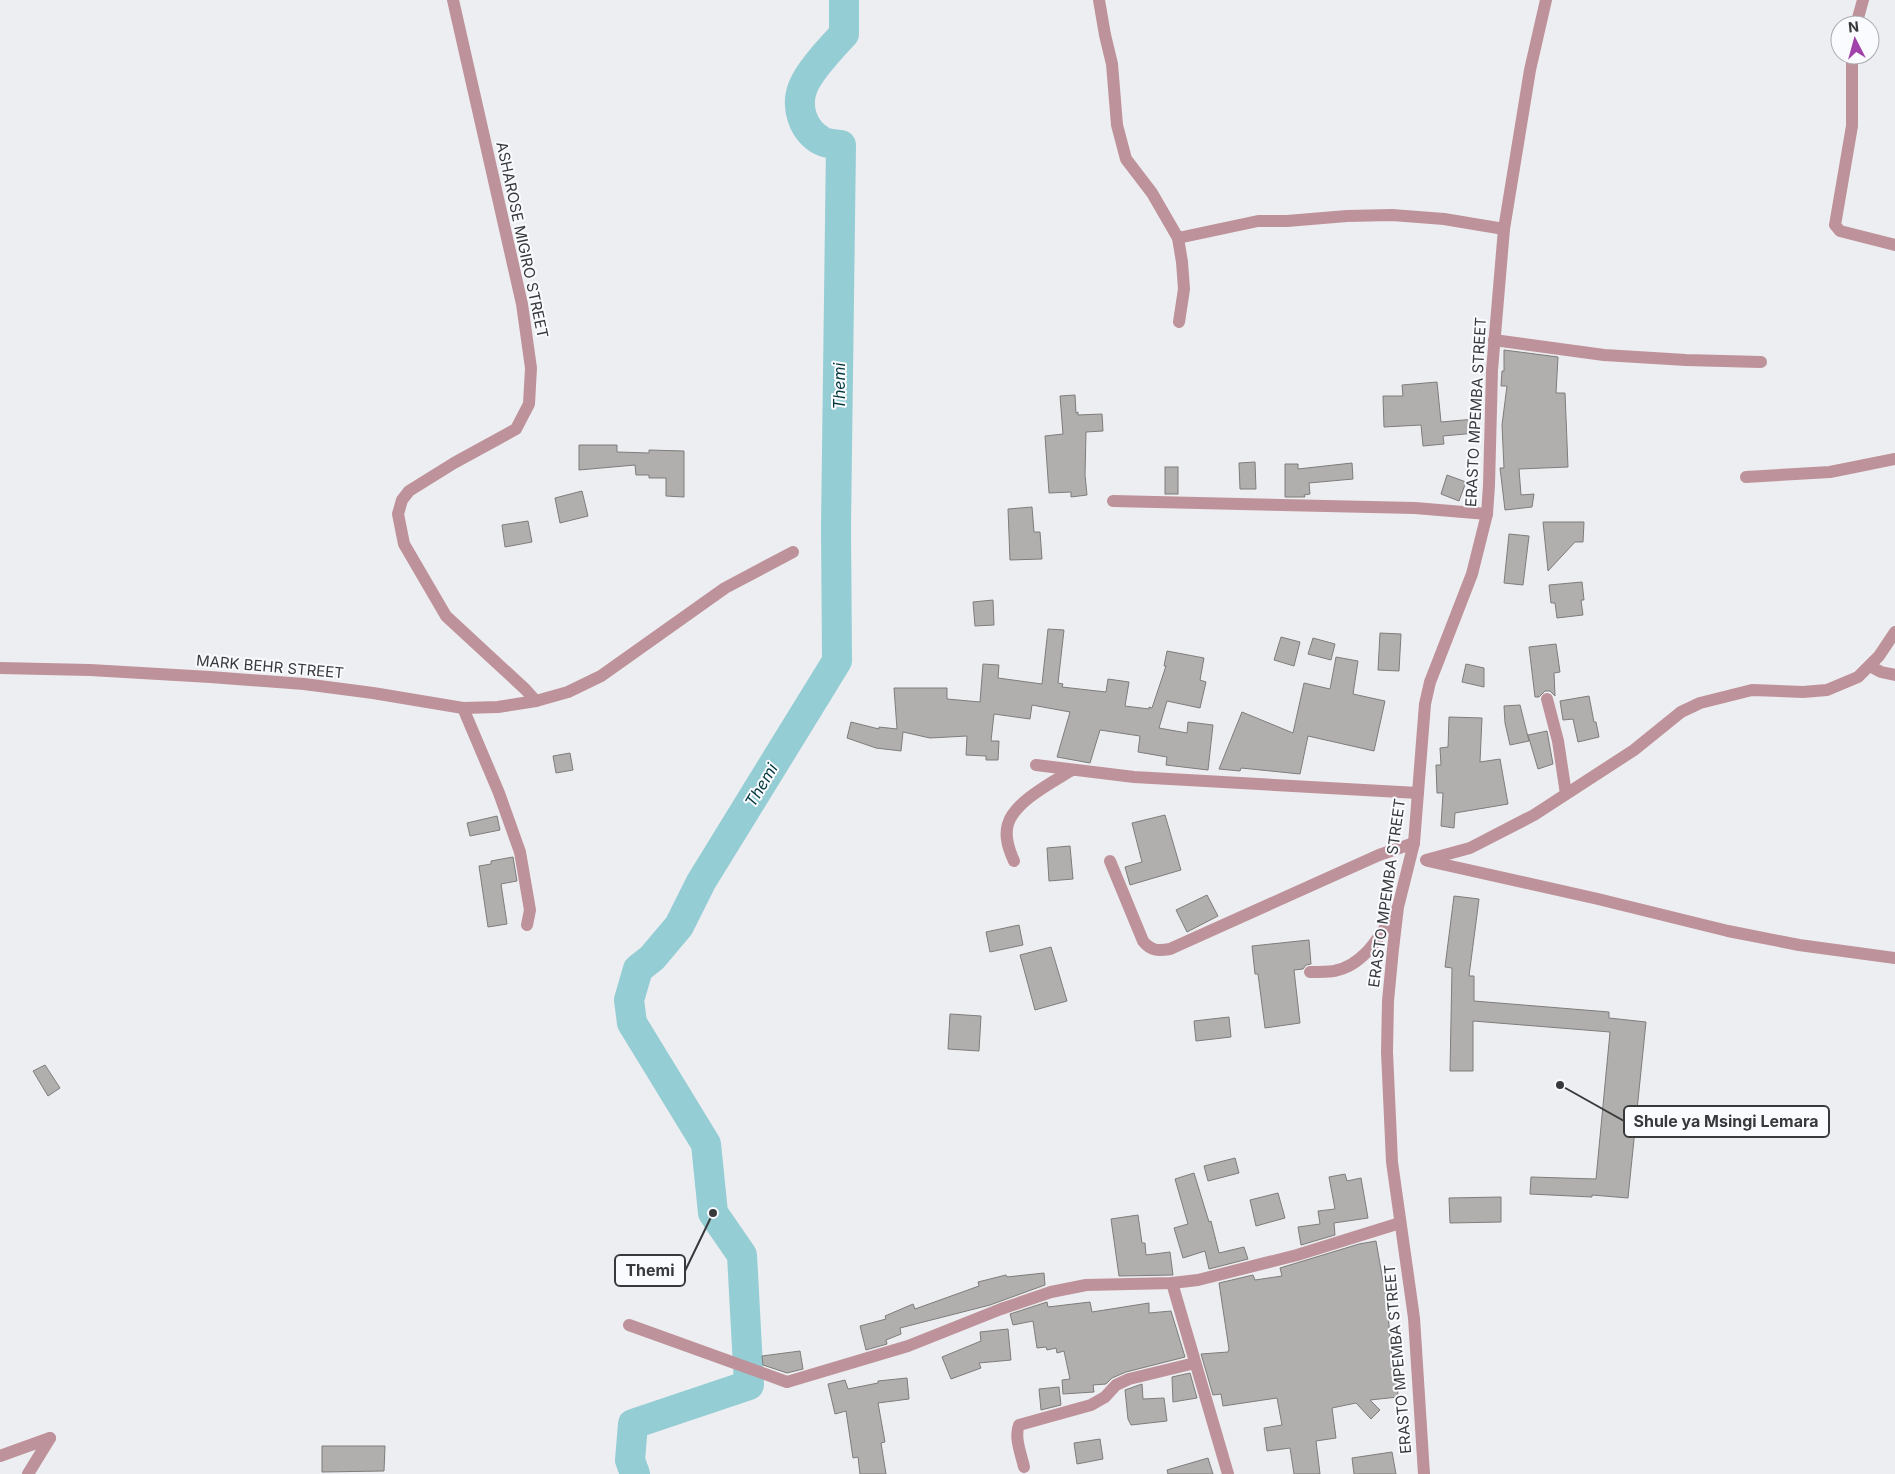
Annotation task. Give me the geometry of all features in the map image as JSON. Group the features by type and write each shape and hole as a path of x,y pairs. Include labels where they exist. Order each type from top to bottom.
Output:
{"street":[{"name":"ASHAROSE MIGIRO STREET","path":"453,0 522,304 531,368 530,404 516,429 454,463 409,491 402,500 398,514 404,544 446,616 536,701"},
{"path":"1098,0 1104,35 1112,64 1117,125 1126,159 1152,194 1178,238 1184,289 1179,322"},
{"name":"ERASTO MPEMBA STREET","path":"1424,1474 1414,1318 1392,1162 1387,1052 1388,1001 1398,907 1414,843 1422,730 1430,682 1472,574 1487,514 1490,485 1490,396 1504,229 1528,80 1546,0"},
{"path":"1859,15 1863,0"},
{"path":"1852,65 1852,126 1835,224 1840,231 1895,245"},
{"path":"1178,238 1258,221 1347,216 1392,215 1444,219 1504,229"},
{"path":"1494,340 1604,355 1761,362"},
{"path":"1746,477 1830,472 1895,459"},
{"path":"1113,501 1415,508 1487,514"},
{"name":"MARK BEHR STREET","path":"0,668 90,670 304,684 463,708 498,707 536,701 568,692 601,676 724,588 793,552"},
{"path":"1426,860 1470,848 1534,815 1634,750 1681,712 1700,703 1752,690 1803,692 1826,690 1858,677 1870,666 1895,632"},
{"path":"1870,666 1881,672 1895,675"},
{"path":"1546,699 1558,741 1566,794"},
{"path":"463,708 520,852 530,910 527,925"},
{"path":"1036,765 1159,779 1418,793"},
{"path":"1014,861 1007,846 1008,824 1017,810 1032,794 1072,770"},
{"path":"1110,861 1143,941 1148,948 1158,951 1170,948 1252,913 1379,855 1414,843"},
{"path":"1411,858 1598,899 1728,932 1799,945 1895,958"},
{"path":"1310,972 1335,971 1350,964 1370,950 1398,907"},
{"path":"629,1325 787,1382 908,1346 1001,1309 1051,1292 1086,1285 1172,1283 1215,1276 1342,1242 1400,1223"},
{"path":"1172,1283 1228,1474"},
{"path":"1024,1467 1018,1442 1017,1430 1020,1425 1091,1405 1116,1386 1129,1379 1195,1363"},
{"path":"0,1456 50,1438 28,1474"}],"building":[{"path":"1504,350 1558,357 1556,393 1565,393 1568,467 1519,469 1521,495 1534,494 1532,507 1505,510 1500,468 1504,468 1502,425 1507,386 1501,386 1502,371 1504,371"},
{"path":"1437,382 1441,422 1475,419 1476,433 1443,436 1444,444 1423,446 1421,425 1384,427 1383,396 1403,396 1402,385"},
{"path":"1075,395 1076,413 1078,412 1078,415 1102,414 1103,431 1086,432 1085,475 1087,495 1071,497 1071,492 1049,493 1045,436 1063,434 1060,396"},
{"path":"579,445 617,445 617,452 649,453 649,450 684,451 684,497 666,496 666,478 649,478 649,475 636,475 635,465 579,470"},
{"path":"1255,462 1256,489 1240,489 1239,463"},
{"path":"1352,463 1353,479 1309,483 1310,494 1304,495 1305,497 1285,497 1285,464 1298,464 1298,469"},
{"path":"1165,467 1178,467 1178,494 1165,494"},
{"path":"1447,475 1466,482 1459,501 1441,494"},
{"path":"582,491 588,516 560,523 555,498"},
{"path":"1032,507 1034,532 1040,532 1042,559 1010,560 1008,509"},
{"path":"528,521 532,542 505,547 502,525"},
{"path":"1543,522 1584,522 1583,542 1575,542 1548,571"},
{"path":"1509,534 1529,536 1523,585 1504,583"},
{"path":"1582,582 1584,600 1581,600 1583,615 1557,618 1555,603 1551,603 1549,585"},
{"path":"993,600 994,625 975,626 973,602"},
{"path":"1048,629 1064,630 1058,683 1063,684 1062,687 1106,692 1108,679 1129,682 1125,706 1152,708 1166,666 1164,666 1167,651 1204,658 1200,680 1206,682 1200,708 1167,701 1159,728 1187,733 1188,722 1213,725 1208,770 1166,765 1167,757 1138,752 1140,736 1100,730 1090,763 1057,757 1070,712 1032,705 1030,719 994,714 991,741 999,741 998,760 986,760 986,756 966,755 967,736 930,738 903,732 901,751 876,748 847,738 851,722 879,729 879,727 897,729 894,688 947,688 947,699 980,702 983,664 999,665 998,678 1042,684"},
{"path":"1380,633 1401,634 1399,671 1378,670"},
{"path":"1281,637 1300,642 1294,666 1274,660"},
{"path":"1313,638 1335,644 1331,660 1308,654"},
{"path":"1556,644 1560,672 1554,673 1555,696 1550,691 1545,691 1539,697 1535,697 1529,647"},
{"path":"1336,657 1358,661 1353,694 1385,701 1374,751 1308,736 1300,774 1241,768 1240,771 1219,769 1242,712 1293,733 1304,683 1330,689"},
{"path":"1466,664 1484,668 1484,687 1462,682"},
{"path":"1589,696 1599,737 1578,742 1573,719 1563,720 1560,701"},
{"path":"1520,705 1529,741 1510,745 1505,723 1504,706"},
{"path":"1449,717 1482,718 1480,762 1500,759 1508,804 1455,813 1454,828 1441,826 1443,793 1437,793 1436,765 1441,765 1440,748 1448,747"},
{"path":"1547,731 1553,764 1538,769 1528,735"},
{"path":"570,753 573,770 556,773 553,756"},
{"path":"1165,815 1181,870 1130,885 1125,867 1142,862 1132,823"},
{"path":"497,816 500,830 470,836 467,823"},
{"path":"1070,846 1073,879 1049,881 1047,848"},
{"path":"513,857 517,881 501,884 507,924 488,927 479,866 491,864 491,861"},
{"path":"1207,895 1218,916 1187,932 1176,910"},
{"path":"1454,896 1479,899 1469,976 1474,976 1474,1001 1609,1012 1609,1018 1646,1022 1628,1198 1592,1195 1592,1197 1530,1194 1531,1177 1596,1179 1610,1032 1473,1021 1473,1071 1450,1071 1452,968 1445,967"},
{"path":"1019,925 1023,945 990,952 986,932"},
{"path":"1309,940 1311,964 1306,965 1303,969 1294,970 1300,1023 1265,1028 1258,974 1255,974 1252,946"},
{"path":"1051,947 1067,1001 1035,1010 1020,955"},
{"path":"950,1014 981,1016 979,1051 948,1049"},
{"path":"1229,1017 1231,1037 1196,1041 1194,1021"},
{"path":"45,1065 60,1088 48,1096 33,1071"},
{"path":"1235,1158 1239,1173 1208,1181 1204,1166"},
{"path":"1194,1173 1209,1222 1211,1221 1219,1253 1244,1247 1248,1259 1209,1269 1205,1251 1183,1258 1174,1228 1188,1224 1175,1179"},
{"path":"1345,1174 1347,1181 1361,1178 1368,1218 1334,1223 1335,1235 1301,1245 1298,1227 1320,1224 1318,1211 1335,1209 1329,1177"},
{"path":"1278,1193 1285,1218 1256,1226 1250,1200"},
{"path":"1501,1197 1501,1222 1450,1223 1449,1198"},
{"path":"1138,1215 1142,1243 1145,1243 1146,1255 1170,1252 1173,1275 1119,1276 1111,1219"},
{"path":"1376,1241 1383,1281 1385,1281 1392,1358 1397,1377 1398,1397 1370,1400 1380,1410 1371,1419 1356,1403 1332,1408 1336,1438 1316,1441 1320,1474 1294,1474 1290,1448 1267,1451 1264,1428 1282,1425 1277,1398 1223,1406 1221,1394 1213,1395 1201,1354 1228,1352 1229,1349 1219,1283 1253,1275 1255,1280 1282,1276 1280,1268 1359,1244"},
{"path":"1044,1273 1045,1285 990,1305 900,1328 901,1334 886,1340 887,1344 866,1350 860,1326 886,1319 885,1316 913,1304 915,1309 979,1286 978,1282 1006,1275 1007,1277"},
{"path":"1047,1302 1048,1307 1090,1302 1092,1312 1149,1303 1149,1313 1171,1311 1185,1357 1126,1372 1112,1378 1106,1384 1093,1385 1094,1392 1063,1394 1062,1380 1070,1379 1064,1351 1057,1353 1056,1348 1047,1350 1046,1347 1037,1348 1033,1321 1013,1325 1010,1314"},
{"path":"1008,1329 1011,1360 979,1363 981,1368 951,1379 942,1357 981,1341 980,1332"},
{"path":"800,1351 803,1369 787,1373 763,1365 762,1356"},
{"path":"1190,1373 1197,1398 1173,1402 1172,1377"},
{"path":"907,1378 909,1399 878,1403 885,1442 881,1443 886,1474 860,1474 858,1457 853,1458 846,1411 835,1414 828,1384 845,1380 848,1389 878,1383 878,1381"},
{"path":"1142,1384 1143,1399 1164,1398 1167,1421 1131,1425 1128,1419 1125,1390"},
{"path":"1059,1387 1061,1405 1041,1410 1039,1389"},
{"path":"1100,1439 1103,1459 1077,1464 1074,1443"},
{"path":"322,1446 385,1446 384,1471 322,1472"},
{"path":"1392,1452 1396,1474 1354,1474 1352,1458"},
{"path":"1208,1458 1213,1474 1168,1474 1167,1470"}],"waterway":[{"name":"Themi","path":"635,1474 630,1460 633,1424 749,1385 742,1255 713,1213 706,1144 632,1023 629,1000 638,969 652,958 679,926 701,882 837,661 836,527 841,145 824,142 815,137 802,118 800,102 803,87 810,74 844,34 844,0"}],"place":[{"name":"Shule ya Msingi Lemara","path":"1560,1085"},
{"name":"Themi","path":"713,1213"}]}
